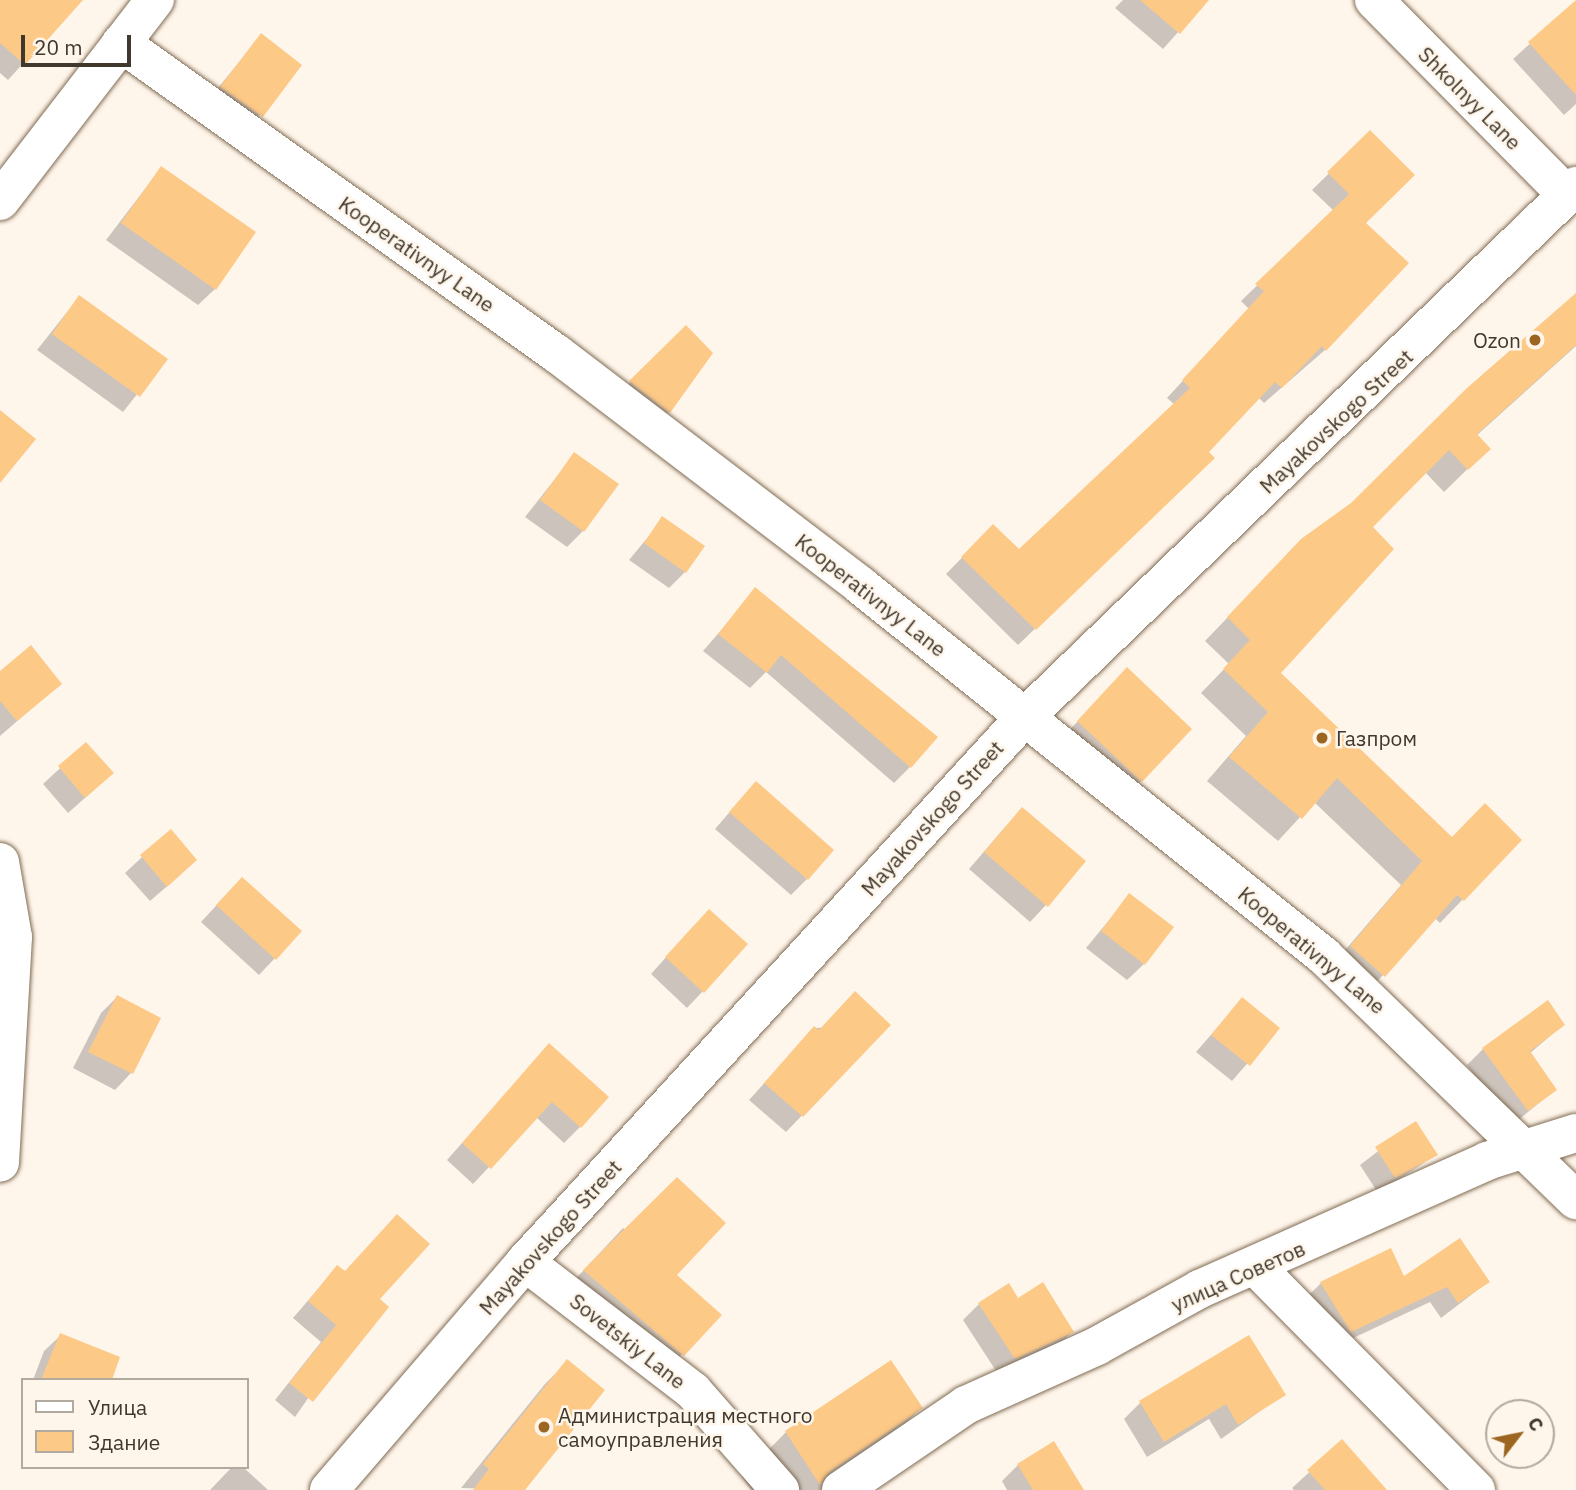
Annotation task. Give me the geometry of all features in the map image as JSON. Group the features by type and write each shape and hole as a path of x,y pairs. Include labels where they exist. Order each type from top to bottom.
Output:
{"street":[{"path":"0,201 155,0"},
{"name":"Shkolnyy Lane","path":"1374,0 1572,191"},
{"name":"Kooperativnyy Lane","path":"121,43 557,354 1324,956 1576,1200"},
{"name":"Mayakovskogo Street","path":"329,1490 526,1262 1024,718 1572,191"},
{"path":"0,862 13,937 0,1163"},
{"name":"улица Советов","path":"841,1490 966,1405 1097,1346 1200,1289 1257,1268 1524,1147 1576,1133"},
{"name":"Sovetskiy Lane","path":"526,1262 693,1391 780,1490"},
{"path":"1257,1268 1476,1490"}],"building":[{"path":"0,0 83,0 25,65 0,43"},
{"path":"1140,0 1209,0 1180,34"},
{"path":"1576,0 1576,95 1528,42"},
{"path":"261,33 302,65 263,117 220,87"},
{"path":"1370,130 1415,175 1366,223 1409,263 1326,351 1322,346 1282,388 1275,382 1209,452 1215,458 1036,630 961,557 993,524 1019,549 1190,388 1182,380 1264,291 1255,284 1349,194 1327,172"},
{"path":"161,166 256,232 216,290 121,223"},
{"path":"1576,293 1576,345 1477,434 1491,449 1468,470 1449,450 1373,527 1394,549 1281,673 1452,837 1485,803 1522,840 1464,901 1457,895 1385,977 1350,946 1422,861 1337,778 1302,819 1229,757 1268,712 1223,669 1250,640 1227,617 1301,539 1351,503 1467,388"},
{"path":"79,295 168,359 140,397 52,334"},
{"path":"686,325 713,353 670,413 629,381"},
{"path":"0,410 36,439 0,483"},
{"path":"574,452 619,484 584,532 540,500"},
{"path":"662,516 705,546 686,573 644,543"},
{"path":"755,587 938,737 911,768 781,655 767,673 718,634"},
{"path":"31,645 62,684 17,721 0,701 0,671"},
{"path":"1127,667 1192,729 1142,782 1077,721"},
{"path":"86,742 114,773 85,798 58,766"},
{"path":"756,781 834,850 808,880 729,812"},
{"path":"1022,807 1086,861 1048,907 984,852"},
{"path":"171,829 197,860 167,887 140,855"},
{"path":"242,877 302,931 276,960 216,905"},
{"path":"1129,893 1174,927 1145,965 1101,931"},
{"path":"709,909 748,944 704,993 665,957"},
{"path":"855,991 891,1025 803,1117 764,1083 814,1026 819,1030"},
{"path":"117,995 161,1018 133,1074 88,1052"},
{"path":"1242,997 1280,1028 1250,1066 1211,1035"},
{"path":"1548,1000 1565,1025 1530,1051 1557,1090 1528,1111 1482,1048"},
{"path":"549,1043 609,1097 581,1128 552,1102 491,1169 462,1143"},
{"path":"1416,1121 1438,1155 1395,1178 1375,1147"},
{"path":"677,1177 726,1223 677,1275 722,1315 684,1356 583,1270"},
{"path":"397,1214 430,1244 380,1299 389,1307 313,1402 289,1383 336,1325 308,1301 337,1265 345,1271"},
{"path":"1460,1238 1490,1282 1458,1303 1447,1287 1351,1332 1320,1282 1391,1248 1404,1276"},
{"path":"1043,1282 1074,1332 1015,1359 978,1303 1009,1283 1018,1298"},
{"path":"60,1333 120,1357 113,1378 42,1378"},
{"path":"1249,1335 1286,1395 1238,1425 1226,1404 1164,1442 1139,1401"},
{"name":"Администрация местного самоуправления","path":"567,1359 605,1390 525,1490 473,1490 489,1469 483,1464"},
{"path":"891,1360 923,1408 829,1472 820,1485 785,1431"},
{"path":"1342,1439 1387,1490 1325,1490 1307,1470"},
{"path":"1054,1441 1084,1490 1033,1490 1017,1464"}],"place":[{"name":"Ozon","path":"1535,340"},
{"name":"Газпром","path":"1322,738"},
{"name":"Администрация местного самоуправления","path":"544,1427"}]}
